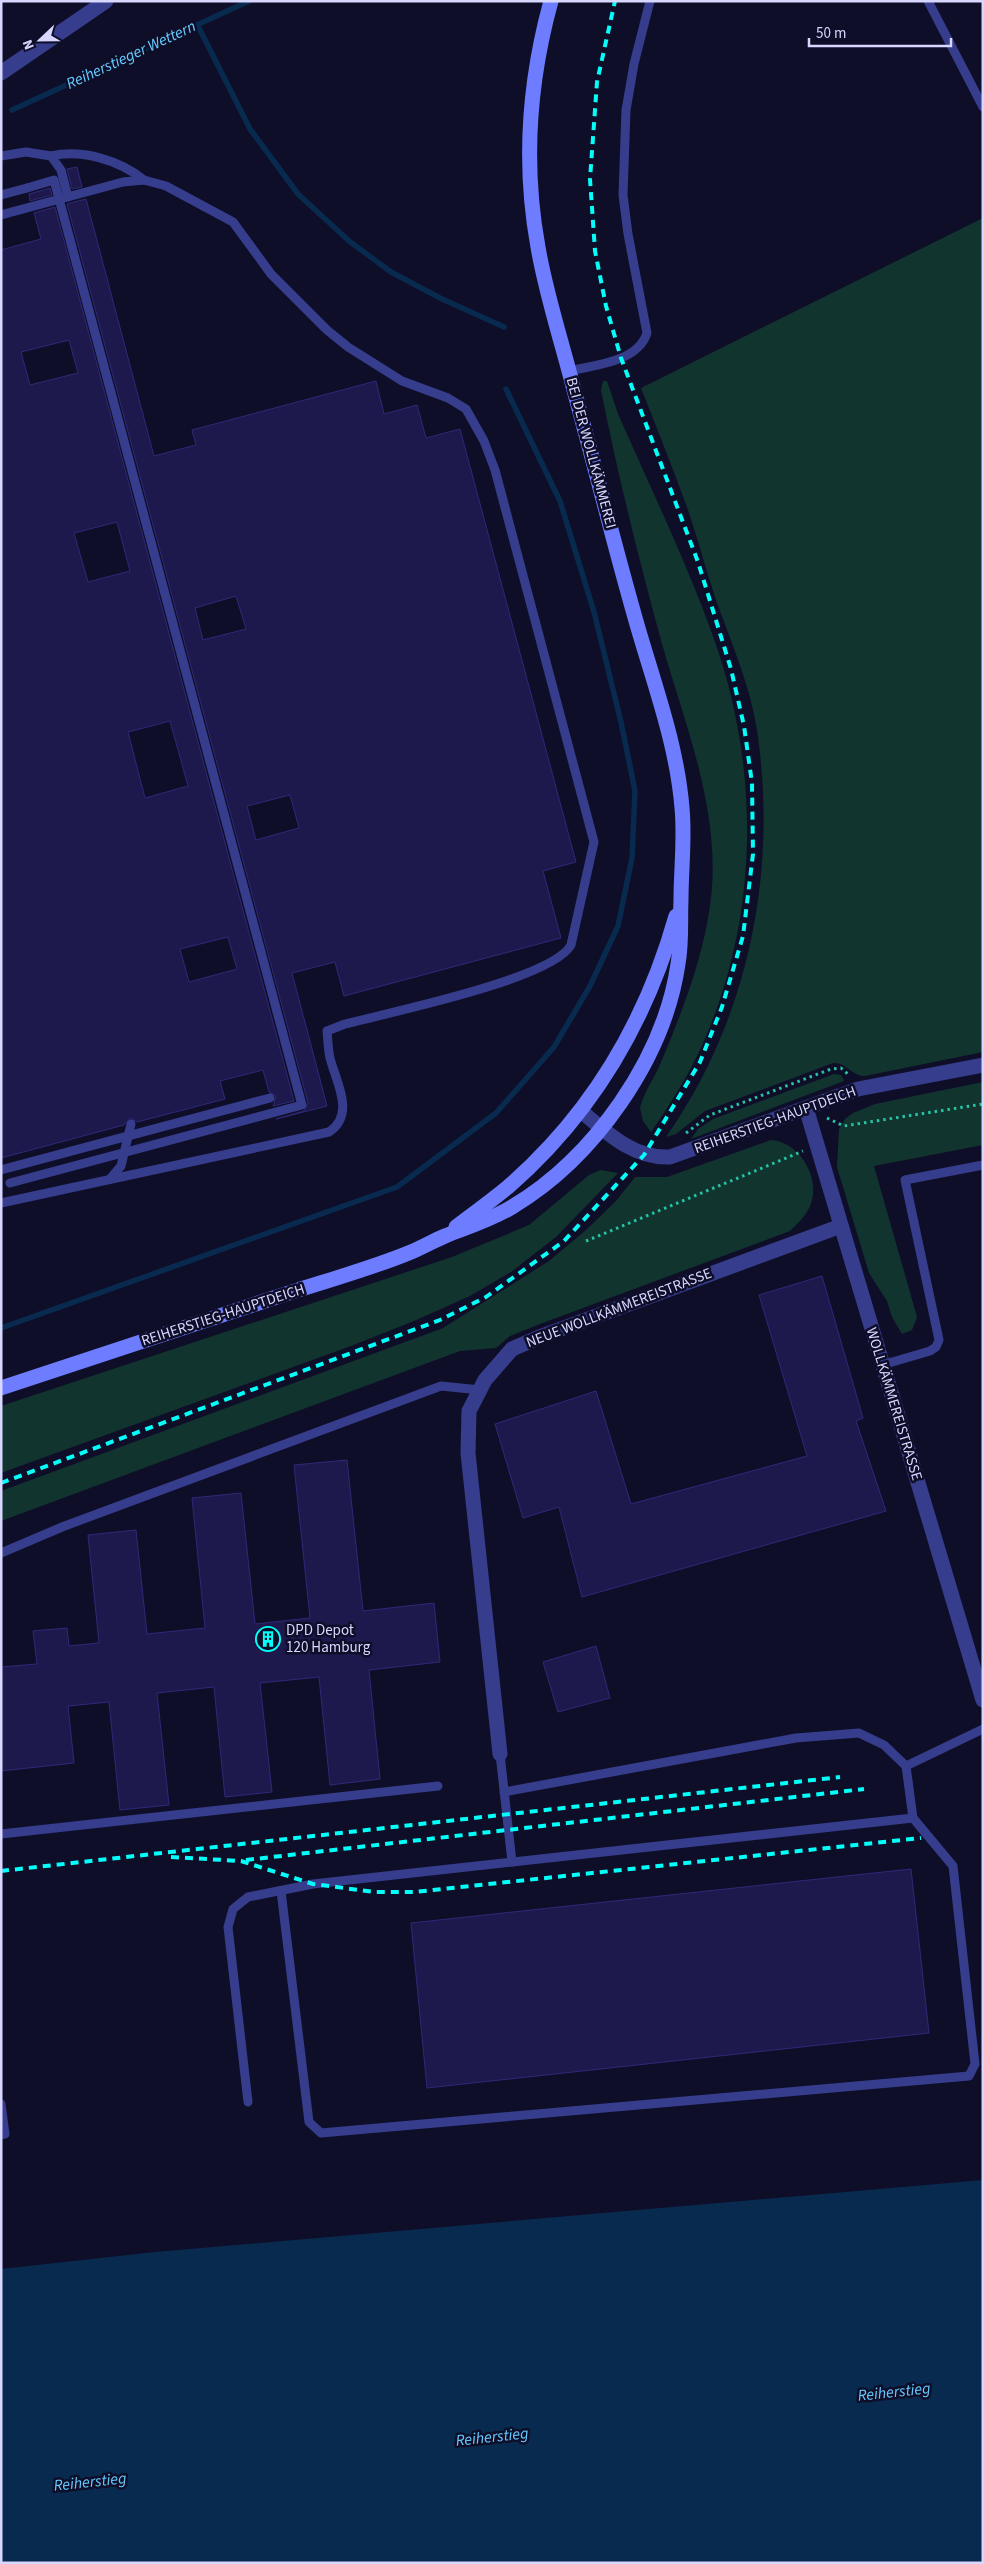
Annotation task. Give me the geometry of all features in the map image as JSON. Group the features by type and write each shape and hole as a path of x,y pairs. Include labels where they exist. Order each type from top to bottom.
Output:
{"main road":[{"name":"BEI DER WOLLKÄMMEREI","path":"443,1237 492,1219 515,1206 563,1169 619,1105 644,1065 669,1006 678,966 682,930 680,902 684,837 682,806 674,756 569,371 537,245 529,167 530,118 534,77 550,1"},
{"name":"BEI DER WOLLKÄMMEREI","path":"443,1237 507,1188 557,1139 607,1075 640,1017 658,974 680,902"},
{"name":"REIHERSTIEG-HAUPTDEICH","path":"1,1388 390,1260 443,1237"}],"street":[{"path":"1,73 106,1"},
{"name":"REIHERSTIEG-HAUPTDEICH","path":"580,1111 600,1128 628,1147 648,1157 670,1157 858,1089 983,1065"},
{"name":"WOLLKÄMMEREISTRASSE","path":"806,1108 983,1700"},
{"name":"NEUE WOLLKÄMMEREISTRASSE","path":"500,1754 468,1453 469,1411 485,1380 512,1349 562,1327 840,1226"}],"lane":[{"path":"569,371 632,353 642,345 648,333 628,234 623,195 626,110 634,64 650,1"},
{"path":"928,1 983,107"},
{"path":"1,156 26,152 51,156 67,152 86,155 118,164 131,170 144,180 180,192 233,222 271,274 327,330 348,347 402,381 448,398 466,409 484,441 495,470 591,832 593,852 571,945 562,957 497,985 345,1024 327,1031 330,1056 343,1108 340,1123 329,1132 1,1203"},
{"path":"51,156 61,170 68,197"},
{"path":"1,195 54,180 302,1105 6,1184"},
{"path":"1,215 123,182 144,180"},
{"path":"1,1170 270,1098"},
{"path":"105,1182 112,1178 121,1166 131,1124"},
{"path":"882,1365 930,1351 936,1347 939,1340 905,1180 983,1165"},
{"path":"1,1552 62,1526 440,1386 480,1390"},
{"path":"906,1766 983,1729"},
{"path":"281,1891 309,2122 321,2133 969,2076 975,2064 953,1866 913,1818 906,1766 884,1745 859,1733 796,1738 504,1792"},
{"path":"500,1754 512,1862"},
{"path":"1,1834 438,1786"},
{"path":"248,2102 228,1927 233,1909 248,1897 313,1884 913,1818"},
{"path":"1,2104 5,2134 1,2135"}],"path":[{"path":"680,1137 710,1115 831,1069 841,1068 858,1089"},
{"path":"844,1126 983,1104"},
{"path":"586,1241 792,1158"}],"green space":[{"path":"983,218 983,1052 865,1076 856,1074 838,1063 833,1063 705,1111 676,1134 666,1137 694,1092 718,1045 736,996 750,945 759,894 763,842 763,789 758,737 746,684 716,600 688,510 641,388"},
{"path":"603,381 607,381 618,414 680,554 714,639 730,690 740,743 746,796 747,850 742,903 733,955 718,1007 697,1056 670,1104 651,1132 643,1121 640,1108 677,1022 697,965 710,906 713,872 711,839 700,773 662,644 622,486 601,390"},
{"path":"834,1074 841,1075 844,1081 691,1139 698,1129 713,1119"},
{"path":"983,1082 983,1145 874,1166 917,1317 912,1330 902,1334 892,1317 887,1301 869,1273 837,1167 839,1129 845,1119 853,1113 875,1104"},
{"path":"771,1140 789,1146 797,1153 809,1170 812,1180 811,1205 790,1231 540,1324 510,1336 496,1348 460,1351 1,1521 1,1491 443,1328 549,1261 586,1230 616,1201 635,1177 667,1177"},
{"path":"600,1170 618,1173 556,1237 511,1272 470,1296 351,1346 1,1473 1,1406 452,1257 529,1225 589,1175"}],"water":[{"name":"Reiherstieg","path":"983,2180 983,2563 1,2563 1,2269 155,2252"}],"building":[{"path":"77,167 82,187 72,189 67,169"},
{"path":"50,188 52,195 30,201 29,194"},
{"path":"86,199 154,456 196,445 192,430 376,381 384,414 417,405 426,438 460,429 576,862 543,871 561,938 344,996 335,962 292,973 327,1106 276,1119 304,1111 308,1103 67,204","holes":["236,596 246,629 203,640 195,608","290,795 299,828 256,840 247,806"]},
{"path":"55,207 294,1101 273,1106 276,1096 269,1092 263,1070 220,1081 225,1099 137,1122 130,1118 124,1125 1,1158 1,250 41,239 34,213","holes":["69,340 78,373 30,385 21,352","117,522 130,571 88,582 74,533","170,721 188,786 145,798 128,732","228,937 237,969 189,982 180,949"]},
{"path":"822,1276 863,1418 856,1421 886,1511 582,1597 559,1507 523,1518 495,1424 596,1391 631,1504 807,1456 759,1295"},
{"name":"DPD Depot 120 Hamburg","path":"347,1460 363,1611 434,1603 440,1662 369,1670 380,1779 330,1785 319,1677 260,1683 272,1792 225,1797 214,1687 157,1693 169,1805 120,1810 109,1702 68,1706 74,1763 1,1771 1,1667 37,1664 33,1631 67,1628 69,1646 99,1643 88,1535 136,1530 147,1634 205,1628 192,1498 241,1493 255,1624 310,1618 294,1465"},
{"path":"596,1646 610,1698 558,1712 543,1662"},
{"path":"911,1869 929,2033 427,2088 411,1923"}],"waterway":[{"name":"Reiherstieger Wettern","path":"12,110 249,1"},
{"path":"198,26 250,129 298,194 349,241 391,272 440,298 504,327"},
{"path":"1,1328 397,1187 496,1113 554,1047 590,986 618,926 632,858 635,791 621,722 594,612 560,501 506,389"}],"railway":[{"path":"1,1483 440,1320 486,1297 564,1241 644,1155 700,1062 722,1007 743,936 753,854 752,783 744,726 731,669 698,562 621,358 606,306 595,251 590,179 597,82 615,1"},
{"path":"1,1871 840,1777"},
{"path":"246,1860 864,1789"},
{"path":"171,1857 241,1861 313,1884 375,1892 414,1892 921,1838"}],"place":[{"name":"DPD Depot 120 Hamburg","path":"268,1639"}]}
